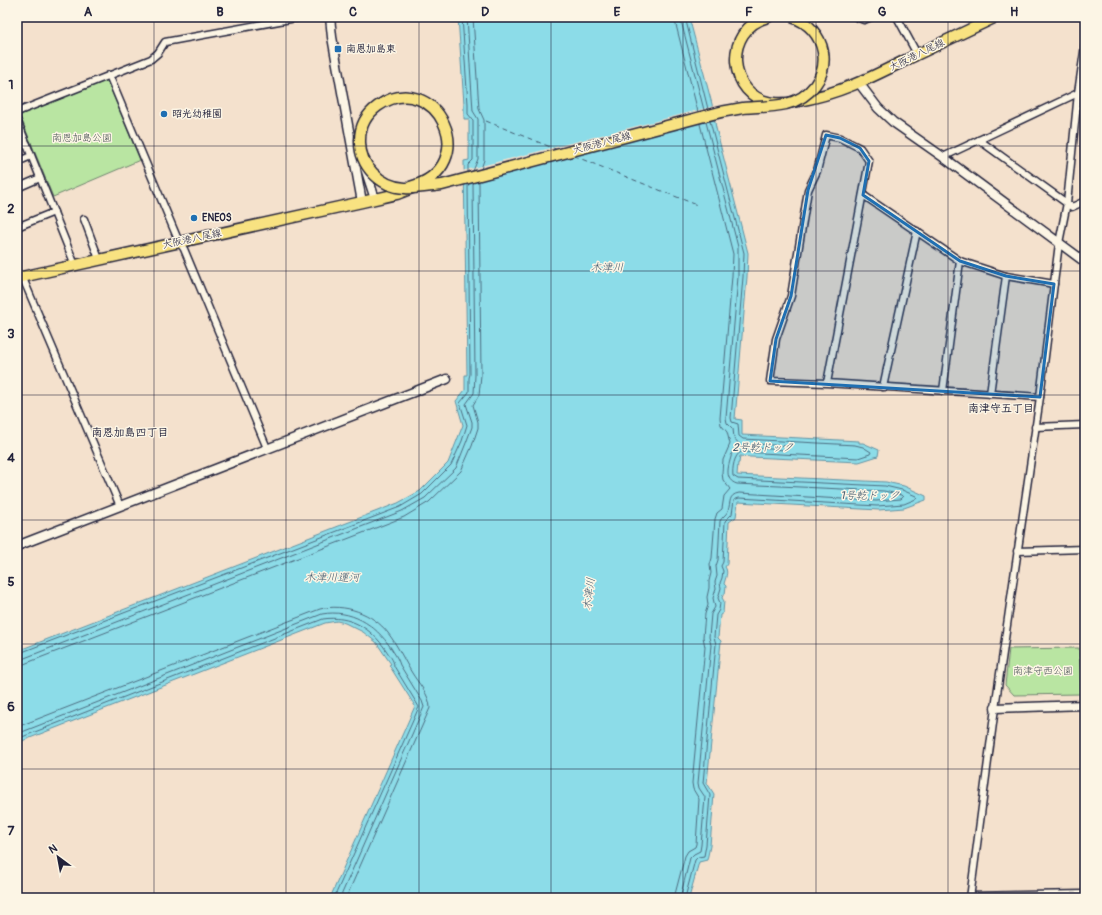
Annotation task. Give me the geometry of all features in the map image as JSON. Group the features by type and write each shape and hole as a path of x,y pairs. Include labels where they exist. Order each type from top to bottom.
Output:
{"main road":[{"name":"大阪港八尾線","path":"767,17 751,25 741,36 736,49 735,67 742,84 753,95 765,101 780,104 794,101 809,92 817,81 823,65 822,48 816,35 806,25 791,17"},
{"name":"大阪港八尾線","path":"767,17 752,25 742,36 736,52 736,71 742,83 753,95 769,102 787,103 814,99 860,83 996,17"},
{"name":"大阪港八尾線","path":"20,277 362,202 410,190 417,186 424,182 433,175 444,161 447,152 448,138 443,121 435,110 427,104 414,99 405,98 395,99 383,103 376,108 368,118 362,129 360,142 361,149 364,161 372,172 384,181 402,187 410,187 415,186 421,184 434,176 439,169 446,157 448,148 449,138 444,121 439,114 432,107 424,102 414,98 405,97 394,98 387,101 376,108 367,117 362,128 360,139 360,149 363,159 368,167 372,173 386,183 404,188 410,188 417,188 423,188 442,185 726,111 779,105 798,100 817,84 822,73 823,56 820,42 814,32 807,25 791,17"}],"street":[{"path":"17,112 151,59 158,53 165,42 301,17"},
{"path":"330,17 332,37 362,202"},
{"path":"856,17 864,20 871,17"},
{"path":"897,17 918,54"},
{"path":"1085,45 1078,92 1066,203 1059,243 1040,397 995,708 971,897 1085,894"},
{"path":"109,75 267,448"},
{"path":"860,83 878,108 893,122 1085,262"},
{"path":"943,157 1078,92"},
{"path":"346,114 375,199"},
{"path":"17,120 75,265"},
{"path":"827,383 869,161 860,148 840,138 826,135 817,171 808,190 791,296 776,339 770,381 883,386 1040,397"},
{"path":"979,140 1072,207 1085,201"},
{"path":"17,148 27,144"},
{"path":"17,162 31,156"},
{"path":"17,188 40,178"},
{"path":"863,195 960,260 1006,276 1054,284"},
{"path":"17,227 54,212"},
{"path":"84,219 99,259"},
{"path":"883,386 917,231"},
{"path":"944,391 960,260"},
{"path":"990,394 1006,276"},
{"path":"20,277 120,506"},
{"path":"17,546 447,378"},
{"path":"1035,426 1085,425"},
{"path":"1017,552 1085,549"},
{"path":"995,708 1085,705"}],"highlighted area":[{"path":"826,135 840,138 860,148 869,161 863,195 960,261 1006,276 1054,284 1040,397 770,381 776,339 791,296 808,190"}],"green space":[{"name":"南恩加島公園","path":"107,80 140,160 53,197 21,118 22,114"},
{"name":"南津守西公園","path":"1079,648 1081,694 1014,695 1005,685 1009,649"}],"water":[{"path":"458,17 689,17 712,104 716,128 748,253 735,419 742,420 742,435 859,441 859,443 863,443 879,450 878,456 859,462 740,456 737,475 886,482 904,486 926,496 926,500 904,508 879,510 738,502 736,517 729,522 727,564 725,567 727,573 724,584 726,586 725,594 722,598 724,601 723,613 720,615 718,638 721,641 707,783 714,794 710,846 707,860 699,862 689,898 330,898 415,706 389,665 391,664 376,642 363,632 345,623 337,621 325,623 17,743 17,651 398,503 420,491 448,463 463,425 456,401 465,390 465,375 467,375 464,161 469,160 469,119 464,119"}],"pier":[{"path":"714,106 716,118 462,184 462,171"}],"ferry route":[{"path":"486,121 558,150"},
{"path":"574,156 697,205"}],"place":[{"name":"南恩加島東","path":"338,49"},
{"name":"昭光幼稚園","path":"164,114"},
{"name":"ENEOS","path":"194,218"}],"district":[{"name":"南津守五丁目","path":"1001,408"},
{"name":"南恩加島四丁目","path":"130,432"}],"water label":[{"name":"木津川","path":"607,267"},
{"name":"2号乾ドック","path":"763,447"},
{"name":"1号乾ドック","path":"870,495"},
{"name":"木津川運河","path":"332,577"},
{"name":"木津川","path":"589,594"}]}
